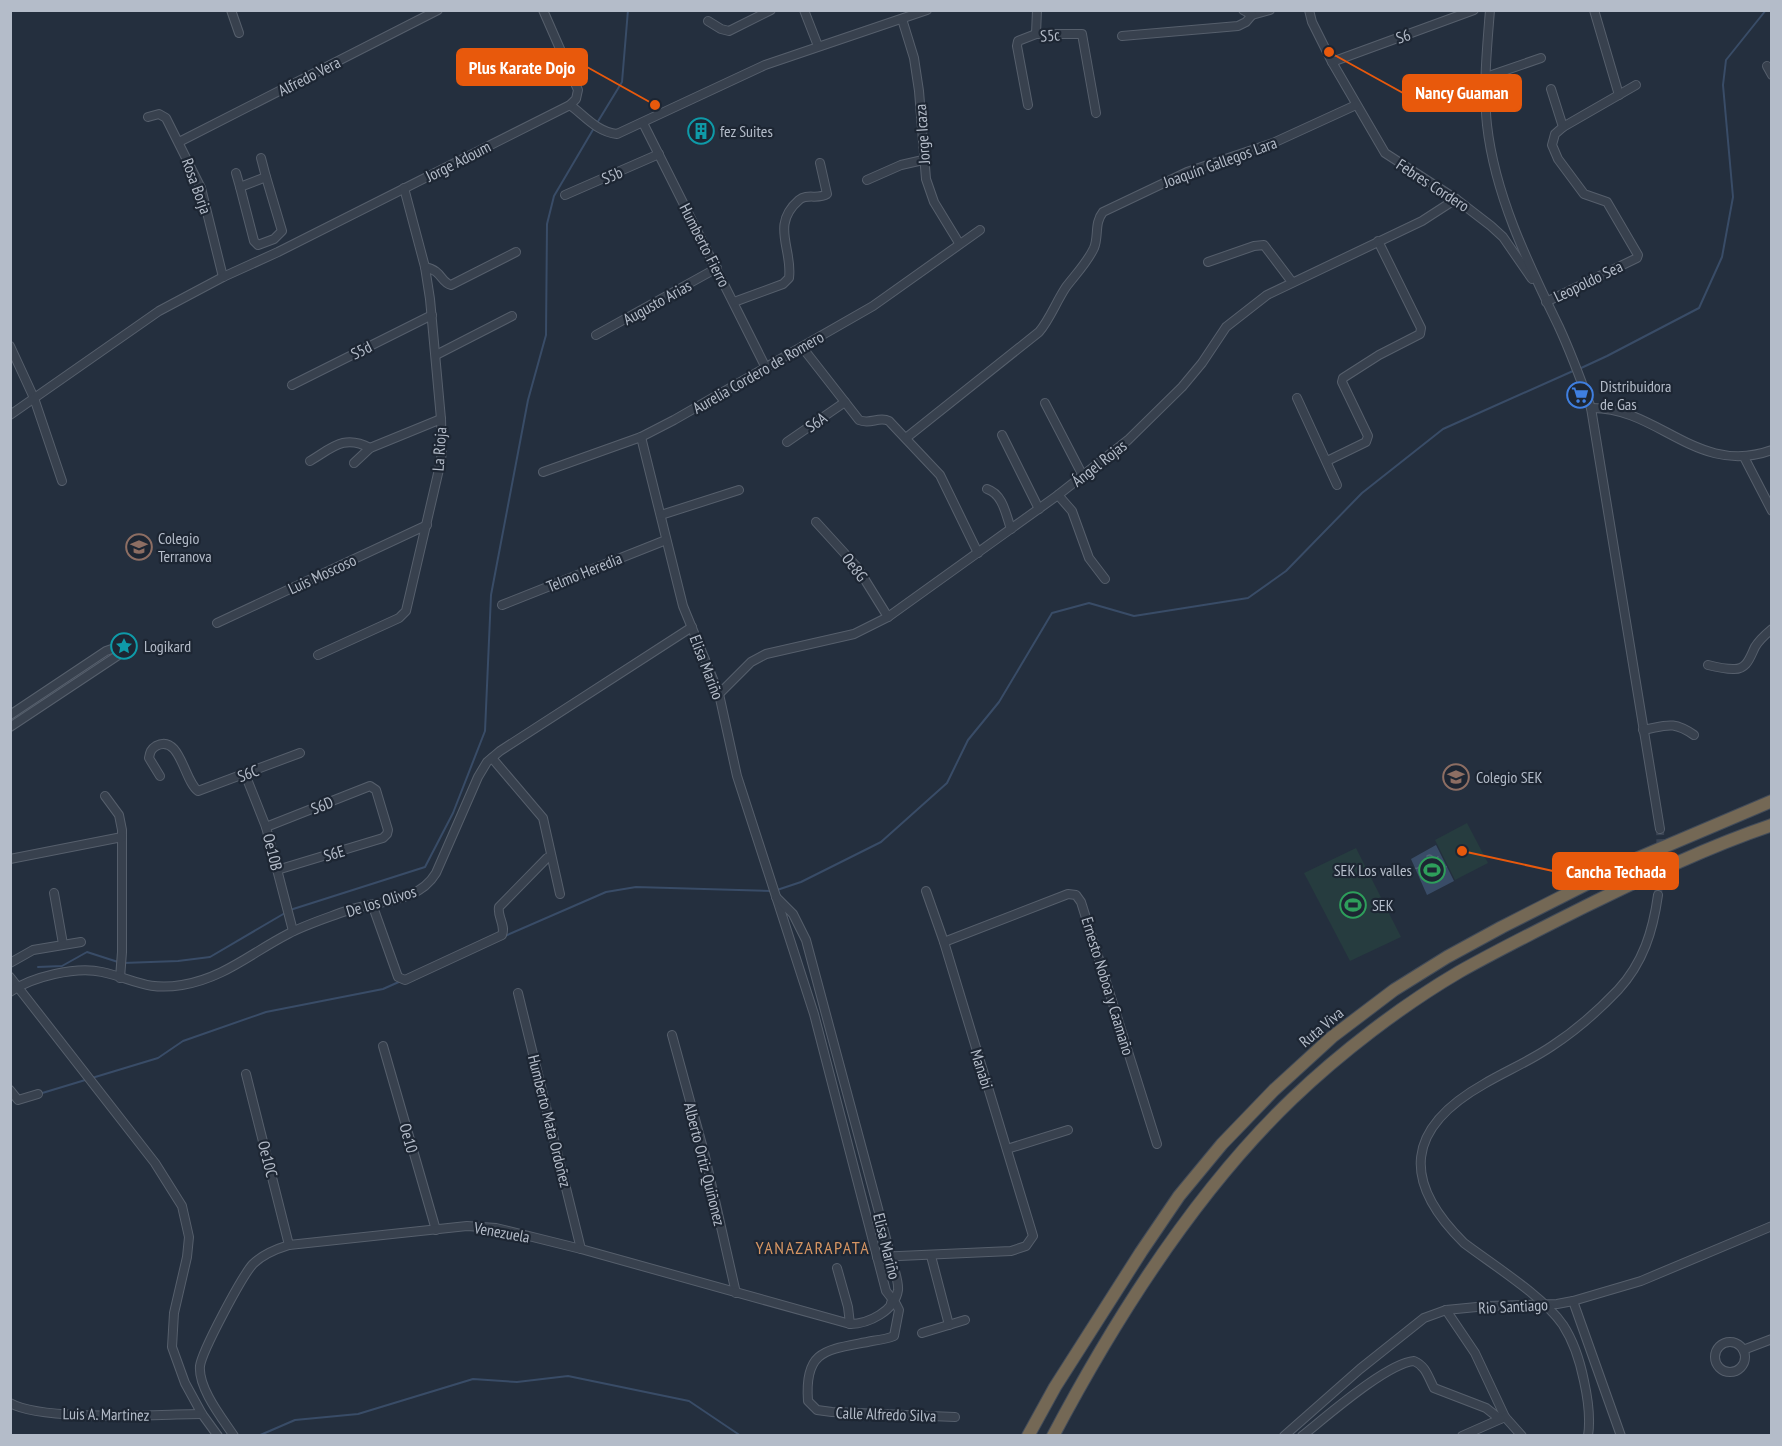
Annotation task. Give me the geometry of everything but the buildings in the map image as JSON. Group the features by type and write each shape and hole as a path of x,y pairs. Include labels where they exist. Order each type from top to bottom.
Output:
{"highway":[{"name":"Ruta Viva","path":"1028,1436 1055,1387 1179,1196 1222,1144 1274,1090 1332,1037 1394,990 1492,932 1638,858 1772,801"},
{"name":"Ruta Viva","path":"1053,1436 1110,1334 1196,1209 1252,1141 1292,1099 1342,1054 1438,986 1508,945 1638,881 1733,838 1772,825"}],"street":[{"path":"231,10 239,33"},
{"name":"Alfredo Vera","path":"179,142 438,10"},
{"path":"543,10 577,86 578,95 573,107 595,126 617,134 747,73 818,46 927,10"},
{"path":"708,21 729,31 771,10"},
{"path":"804,10 818,46"},
{"path":"1036,10 1036,34"},
{"path":"1243,10 1252,15"},
{"name":"Febres Cordero","path":"1309,10 1312,22 1332,62 1385,153 1456,199 1491,226 1503,237 1538,286"},
{"name":"S6","path":"1332,62 1474,10"},
{"path":"1490,10 1486,77 1487,126 1494,161 1505,202 1538,286 1569,349 1591,408 1659,829"},
{"path":"1594,10 1619,95"},
{"path":"1122,36 1238,26 1252,15 1269,11"},
{"name":"Jorge Icaza","path":"902,19 914,58 918,82 926,179 933,202 959,243"},
{"name":"S5c","path":"1028,105 1018,41 1036,34 1082,34 1096,113"},
{"path":"1486,77 1541,58"},
{"path":"1551,89 1563,127 1636,84"},
{"name":"Joaquín Gallegos Lara","path":"906,438 1039,332 1066,286 1092,251 1096,243 1097,222 1103,212 1187,172 1273,143 1356,105"},
{"name":"Jorge Adoum","path":"10,415 148,318 223,277 573,107"},
{"name":"Rosa Borja","path":"148,117 159,114 166,118 201,188 223,277"},
{"name":"Humberto Fierro","path":"643,123 766,368"},
{"name":"Leopoldo Sea","path":"1545,302 1637,258 1638,255 1607,202 1584,194 1558,159 1552,145 1555,134 1563,127"},
{"name":"S5b","path":"565,195 659,154"},
{"path":"236,173 254,241 258,245 274,239 280,235 282,229 261,158"},
{"path":"867,180 902,165 923,160"},
{"path":"734,302 787,281 790,274 783,230 790,213 799,201 805,197 822,197 827,194 820,163"},
{"path":"240,188 266,177"},
{"name":"La Rioja","path":"318,655 403,615 406,611 428,525 442,452 432,315 425,267 404,188"},
{"name":"Ángel Rojas","path":"719,694 751,662 766,654 854,634 888,617 1058,495 1128,440 1202,363 1226,327 1267,295 1422,221 1456,199"},
{"name":"Aurelia Cordero de Romero","path":"543,472 641,437 766,368 886,297 980,230"},
{"path":"274,239 278,252"},
{"path":"1327,461 1366,442 1368,436 1342,381 1343,378 1379,355 1420,334 1421,328 1378,241"},
{"path":"1208,262 1260,244 1267,248 1292,282"},
{"path":"425,267 436,271 445,283 451,285 516,252"},
{"name":"Augusto Arias","path":"596,335 717,268"},
{"name":"S5d","path":"292,385 432,315"},
{"path":"435,355 512,316"},
{"path":"10,346 34,398 62,481"},
{"path":"802,347 862,422 886,419 940,475 978,553"},
{"path":"1297,398 1337,485"},
{"name":"S6A","path":"787,442 845,402"},
{"path":"1045,403 1083,476"},
{"path":"1591,408 1630,415 1700,450 1720,456 1743,457 1772,450"},
{"path":"354,463 370,448 441,419"},
{"path":"1002,435 1039,509"},
{"name":"Elisa Mariño","path":"641,437 681,600 719,694 737,776 806,987 886,1291 892,1301"},
{"path":"310,461 338,445 351,441 370,448"},
{"path":"1743,457 1772,511"},
{"path":"987,489 993,490 1000,498 1011,529"},
{"path":"661,515 739,490"},
{"path":"1058,495 1072,512 1089,558 1105,579"},
{"name":"Oe8G","path":"816,522 853,561 888,617"},
{"name":"Luis Moscoso","path":"217,623 428,525"},
{"name":"Telmo Heredia","path":"502,605 666,540"},
{"name":"De los Olivos","path":"10,992 35,979 84,971 120,973 140,985 183,985 212,977 295,930 347,911 409,896 424,888 431,881 478,777 492,758 692,627"},
{"path":"1708,665 1735,670 1743,666 1751,659 1755,648 1772,628"},
{"path":"10,715 106,651 129,643 117,656 10,727"},
{"path":"39,696 45,704"},
{"path":"1643,730 1674,724 1694,735"},
{"name":"S6C","path":"160,776 152,765 149,755 158,745 166,744 177,752 191,785 196,790 203,790 300,753"},
{"path":"492,758 543,818 560,894"},
{"name":"Oe10B","path":"247,773 268,826 295,930"},
{"name":"S6D","path":"268,826 372,786 376,790 388,832"},
{"path":"105,796 118,815 122,837 120,973"},
{"name":"S6E","path":"280,870 383,838 388,832"},
{"path":"10,859 122,837"},
{"path":"372,904 398,977 405,980 501,935 503,928 498,913 499,907 547,858"},
{"name":"Manabi","path":"926,891 944,942 1032,1230 1030,1242 1026,1246 1011,1251 931,1256"},
{"path":"54,893 63,944"},
{"name":"Ernesto Noboa y Caamaño","path":"944,942 1068,894 1076,895 1081,902 1156,1144"},
{"path":"1588,1436 1590,1414 1577,1353 1563,1325 1545,1304 1464,1243 1440,1218 1420,1176 1419,1161 1427,1134 1449,1108 1482,1084 1551,1047 1618,990 1643,954 1654,919 1658,896"},
{"name":"Elisa Mariño","path":"776,897 786,906 799,925 818,982 891,1257 898,1290 892,1301"},
{"path":"10,963 33,950 81,942"},
{"path":"10,977 155,1163 182,1206 189,1237 173,1321 172,1347 185,1383 202,1414 218,1436"},
{"path":"806,987 818,982"},
{"name":"Humberto Mata Ordoñez","path":"518,993 580,1249"},
{"name":"Alberto Ortiz Quiñonez","path":"672,1035 704,1152 736,1293"},
{"name":"Oe10","path":"383,1046 436,1230"},
{"name":"Oe10C","path":"246,1074 289,1245"},
{"path":"10,1090 18,1100 38,1094"},
{"path":"1007,1149 1068,1130"},
{"name":"Venezuela","path":"234,1436 214,1406 202,1381 200,1367 203,1356 252,1264 271,1251 289,1245 467,1226 495,1228 580,1249 850,1324"},
{"name":"Rio Santiago","path":"1284,1436 1424,1318 1446,1310 1574,1301 1641,1281 1772,1226"},
{"path":"877,1257 931,1256 949,1325"},
{"path":"837,1268 848,1307 850,1324 871,1321 892,1301"},
{"name":"Calle Alfredo Silva","path":"892,1301 899,1310 894,1336 833,1349 819,1355 810,1368 807,1387 808,1401 817,1410 832,1412 955,1417"},
{"path":"1574,1301 1621,1436"},
{"path":"1446,1310 1475,1353 1503,1418"},
{"path":"922,1333 965,1320"},
{"path":"1743,1350 1772,1339"},
{"path":"1302,1436 1395,1366 1414,1361 1426,1371 1434,1389 1486,1408 1503,1418 1522,1436"},
{"name":"Luis A. Martinez","path":"10,1403 41,1412 74,1415 202,1414"},
{"path":"1462,1436 1503,1418"}],"green space":[{"path":"1467,823 1488,863 1455,880 1435,840"},
{"name":"SEK","path":"1356,848 1401,937 1350,961 1304,873"}],"water":[{"name":"SEK Los valles","path":"1436,845 1454,881 1427,895 1411,859"}],"waterway":[{"path":"597,123 622,82 628,10"},
{"path":"1579,369 1699,308 1722,257 1733,197 1723,85 1726,60 1766,10"},
{"path":"290,910 425,867 453,813 485,731 491,595 528,400 546,335 547,224 554,196 594,128"},
{"path":"777,890 801,882 881,842 947,783 968,740 999,702 1052,613 1089,603 1134,616 1248,598 1286,571 1362,493 1443,429 1573,371"},
{"path":"505,936 606,892 636,887 772,891"},
{"path":"123,963 210,957 285,913"},
{"path":"38,967 62,966 87,952 118,962"},
{"path":"39,1094 158,1058 183,1041 266,1012 383,989 401,981"},
{"path":"258,1436 295,1420 358,1414 473,1379 517,1382 568,1376 689,1401 741,1436"}],"tunnel":[{"path":"1658,895 1661,861 1660,829"}],"place":[{"name":"Nancy Guaman","path":"1329,52"},
{"name":"Plus Karate Dojo","path":"655,105"},
{"name":"fez Suites","path":"701,131"},
{"name":"Distribuidora de Gas","path":"1580,395"},
{"name":"Colegio Terranova","path":"139,547"},
{"name":"Logikard","path":"124,646"},
{"name":"Colegio SEK","path":"1456,777"},
{"name":"Cancha Techada","path":"1462,851"},
{"name":"SEK Los valles","path":"1432,870"},
{"name":"SEK","path":"1353,905"}],"district":[{"name":"YANAZARAPATA","path":"813,1247"}]}
